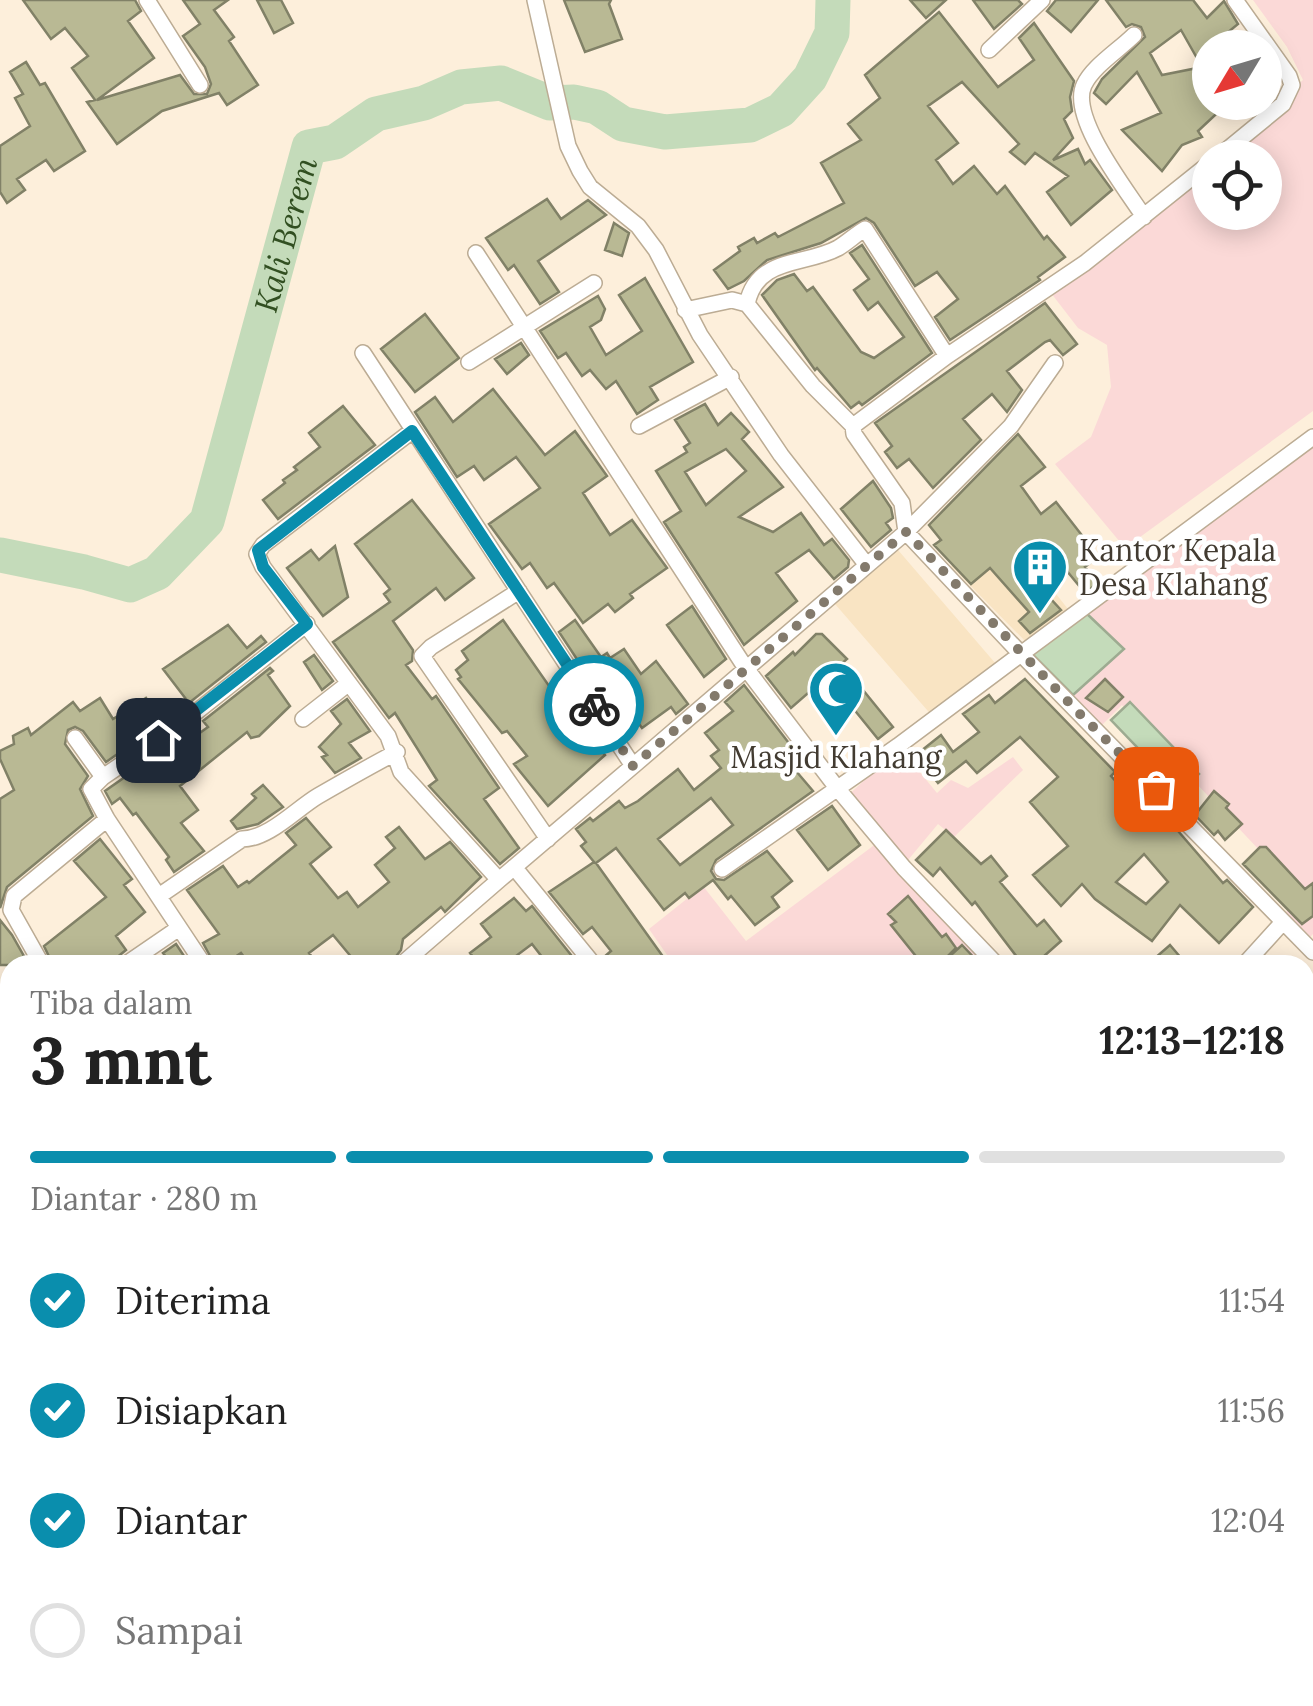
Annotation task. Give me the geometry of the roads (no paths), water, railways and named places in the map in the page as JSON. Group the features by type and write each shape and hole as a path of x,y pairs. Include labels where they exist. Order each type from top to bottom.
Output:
{"street":[{"path":"147,0 200,85"},
{"path":"535,0 568,146 580,171 590,187 638,226 650,241 664,261 685,310 781,455 866,564"},
{"path":"989,50 1042,0"},
{"path":"1235,0 1292,85 1283,104 1239,140"},
{"path":"1134,36 1094,72 1084,86 1080,102 1087,125 1144,217"},
{"path":"853,426 947,356 1030,302 1192,178"},
{"path":"747,304 750,289 758,279 787,262 836,249 865,229 947,356"},
{"path":"476,253 745,668 837,788 922,888 987,955"},
{"path":"469,362 594,283"},
{"path":"685,310 732,300 747,304 813,386 853,426 854,434 902,502 906,532 1313,952"},
{"path":"363,354 633,766"},
{"path":"412,955 906,532 1011,426 1055,363"},
{"path":"639,426 731,377"},
{"path":"412,431 258,550 263,567 396,752 401,772 498,880"},
{"path":"722,869 1313,437"},
{"path":"519,590 422,656 548,839"},
{"path":"197,955 91,789 186,721 307,624"},
{"path":"303,719 350,683"},
{"path":"75,738 104,778"},
{"path":"158,896 242,839 268,830 317,796 396,752"},
{"path":"36,955 11,910 14,896 107,819"},
{"path":"514,867 586,955"},
{"path":"1253,955 1283,922"},
{"path":"140,955 179,928"}],"waterway":[{"name":"Kali Berem","path":"0,555 130,585 157,573 207,521 309,147 335,142 376,114 424,103 461,87 501,83 550,103 574,102 597,107 623,124 665,132 750,125 781,110 810,78 832,33 833,0"}],"place":[{"name":"Kantor Kepala Desa Klahang","path":"1040,616"},
{"name":"Masjid Klahang","path":"836,738"}]}
